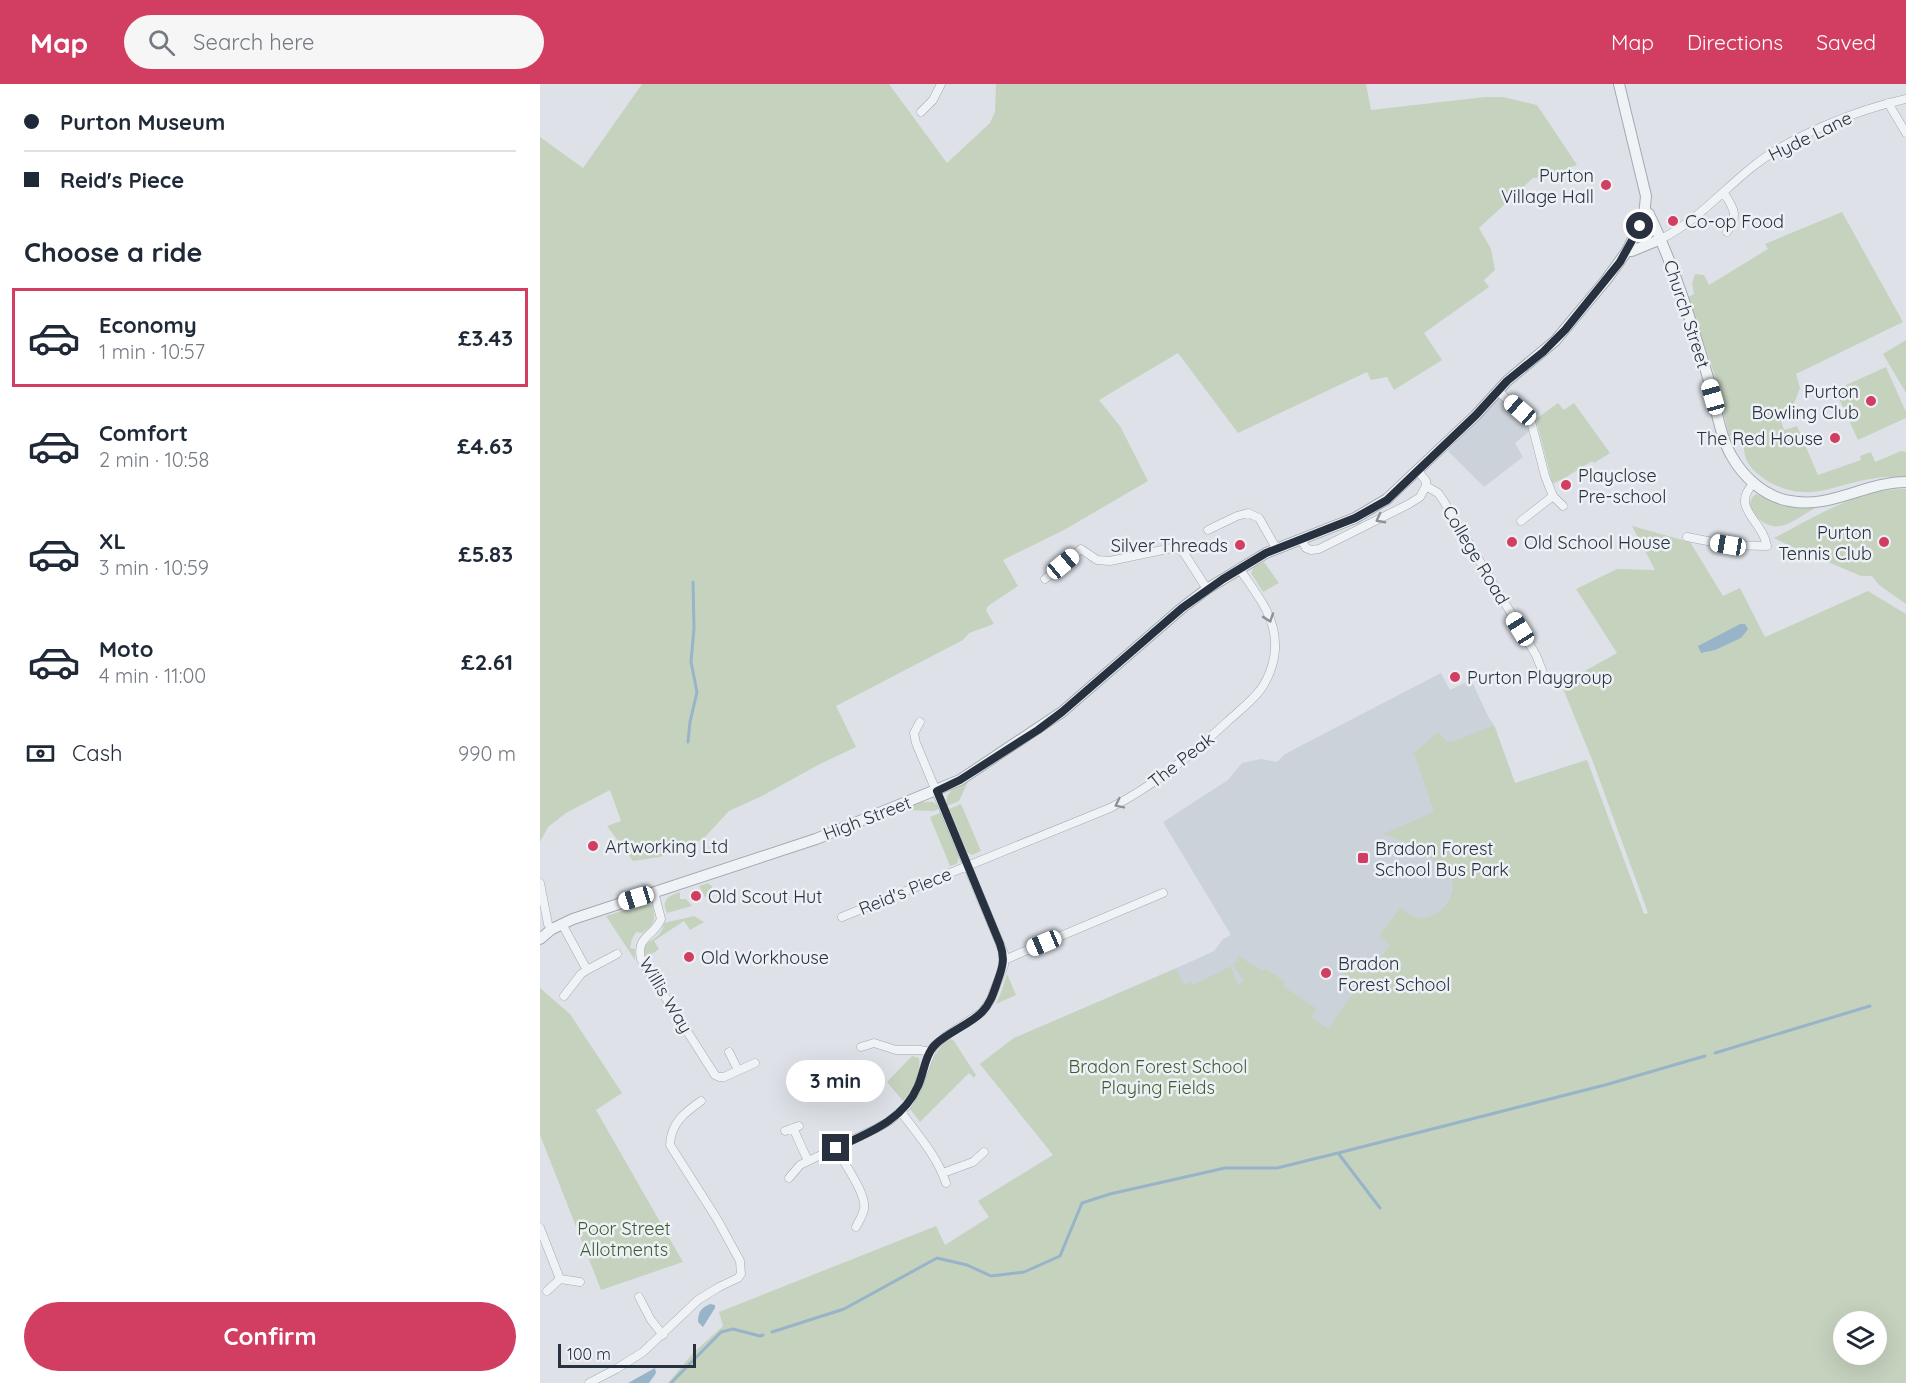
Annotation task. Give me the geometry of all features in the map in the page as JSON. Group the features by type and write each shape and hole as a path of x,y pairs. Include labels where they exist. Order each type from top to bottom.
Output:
{"street":[{"path":"921,112 933,100 941,84"},
{"name":"High Street","path":"540,939 557,926 600,909 816,838 960,780 1062,712 1182,608 1239,568 1276,548 1364,514 1387,500 1498,391 1565,330 1605,282 1627,251 1645,211 1644,186 1619,84"},
{"name":"Hyde Lane","path":"1661,239 1690,223 1753,166 1783,147 1850,116 1906,99"},
{"path":"1888,103 1906,133"},
{"path":"1724,193 1735,212 1734,223 1727,231"},
{"name":"Church Street","path":"1645,211 1649,214 1674,270 1692,322 1728,449 1739,467 1754,483 1783,500 1810,502 1834,499 1880,485 1906,483"},
{"path":"1627,251 1661,239"},
{"path":"1498,391 1533,424 1545,476 1553,496 1563,506"},
{"name":"College Road","path":"1418,471 1426,481 1426,486 1438,493 1443,500 1536,655 1542,670 1541,676"},
{"path":"1687,537 1728,545 1767,546 1766,537 1744,502 1745,495 1754,483"},
{"path":"1301,539 1306,548 1319,549 1409,504 1420,497 1426,486"},
{"path":"1521,521 1553,496"},
{"path":"1208,530 1248,513 1259,519 1276,548"},
{"path":"1045,579 1081,549 1097,560 1110,561 1172,548 1184,553 1207,589"},
{"name":"The Peak","path":"967,866 1127,799 1164,774 1208,739 1258,693 1269,673 1275,641 1269,615 1239,568"},
{"path":"906,728 914,733 920,722"},
{"name":"Reid's Piece","path":"914,733 916,743 1000,944 1004,960"},
{"name":"Reid's Piece","path":"842,917 967,866"},
{"path":"540,883 548,924 557,926 587,970"},
{"name":"Willis Way","path":"654,892 661,919 656,929 642,940 641,959 715,1075 724,1077 755,1063"},
{"path":"789,1178 800,1165 875,1129 901,1113 914,1095 936,1044 982,1012 993,995 1004,960 1163,892"},
{"path":"564,996 587,970 617,954"},
{"path":"861,1047 874,1043 896,1050 931,1052"},
{"path":"729,1052 738,1070"},
{"path":"589,1383 643,1352 698,1300 738,1278 741,1269 740,1261 717,1219 670,1145 672,1132 679,1118 701,1101"},
{"path":"901,1113 930,1150 946,1183"},
{"path":"792,1128 808,1161"},
{"path":"836,1148 864,1203 863,1212 856,1227"},
{"path":"943,1173 973,1162 984,1152"},
{"path":"540,1228 560,1279"},
{"path":"560,1279 580,1282"},
{"path":"547,1291 560,1279"},
{"path":"639,1297 651,1320 663,1335"}],"shaded area":[{"path":"1498,397 1511,406 1531,430 1515,443 1523,457 1484,487 1448,451"},
{"name":"Bradon Forest School","path":"1441,673 1450,690 1469,681 1472,682 1494,725 1515,783 1587,760 1645,917 1053,1154 980,1064 1014,1038 1214,951 1223,939 1231,935 1163,822 1228,780 1242,763 1261,759 1277,762 1285,754"}],"green space":[{"path":"642,84 889,84 947,163 990,123 995,112 996,84 1366,84 1371,110 1485,97 1503,97 1537,105 1577,165 1568,168 1561,175 1533,178 1479,228 1491,249 1495,270 1484,280 1489,287 1424,333 1442,360 1394,390 1387,377 1371,380 1367,372 1238,433 1178,353 1099,400 1120,426 1148,481 1064,530 1003,560 1018,586 988,606 986,610 994,624 969,633 963,640 836,706 856,747 729,811 703,839 660,857 633,861 607,826 621,821 610,790 566,813 548,827 540,842 540,137 583,168"},
{"path":"1842,212 1903,322 1796,374 1800,388 1789,416 1780,419 1784,430 1797,426 1818,475 1861,460 1860,456 1871,452 1875,462 1901,451 1906,452 1906,477 1869,479 1816,492 1794,491 1769,482 1750,466 1744,453 1744,431 1729,436 1715,376 1688,297 1694,294 1692,284 1695,274 1704,275 1709,285 1768,249 1765,244"},
{"path":"1906,340 1906,393 1883,354"},
{"name":"Purton Bowling Club","path":"1886,367 1906,412 1906,418 1858,440 1835,390"},
{"path":"1558,403 1564,410 1574,403 1610,453 1554,483 1536,419"},
{"path":"1906,489 1906,604 1879,585 1872,576 1861,576 1774,538 1821,513 1854,499 1871,493"},
{"path":"1756,494 1786,505 1815,508 1789,523 1774,526 1761,521 1752,510 1751,499"},
{"name":"Bradon Forest School Playing Fields","path":"1632,526 1690,542 1723,596 1740,588 1765,637 1868,591 1906,614 1906,1383 668,1383 693,1353 723,1326 719,1312 936,1226 945,1245 989,1217 978,1201 1053,1155 980,1064 1014,1038 1176,969 1184,985 1191,982 1193,985 1231,966 1238,986 1244,981 1233,965 1240,956 1253,966 1263,971 1266,969 1285,982 1283,986 1317,1009 1311,1017 1328,1029 1356,989 1344,981 1342,975 1350,963 1367,975 1390,945 1379,936 1401,907 1412,916 1429,917 1444,907 1452,892 1453,883 1450,875 1438,862 1414,846 1383,834 1434,812 1414,753 1438,732 1447,742 1494,725 1515,783 1587,760 1644,914 1648,913 1593,762 1562,686 1563,683 1617,653 1576,589 1617,569 1655,570","holes":["1727,631 1741,638 1704,653 1699,646"]},
{"path":"1264,562 1279,583 1263,592 1251,573 1254,567"},
{"path":"968,782 959,801 947,806 949,793"},
{"path":"922,802 933,802 941,808 934,811 906,810 905,808"},
{"path":"961,804 981,851 972,855 967,852 949,809"},
{"path":"942,812 959,856 957,864 950,866 930,817"},
{"path":"708,883 712,886 714,906 699,886"},
{"path":"680,892 680,899 686,899 692,906 667,913 665,902 672,895"},
{"path":"652,905 654,918 652,924 642,933 636,932 632,939 630,948 635,949 635,960 606,916 638,906"},
{"path":"694,916 704,922 690,930 684,921 654,941 659,949 646,958 644,948 661,932 664,923"},
{"path":"1007,974 1016,995 996,1004 1002,990"},
{"name":"Poor Street Allotments","path":"540,988 570,1014 622,1093 596,1110 683,1262 601,1290 540,1135"},
{"path":"951,1039 976,1075 974,1078 969,1073 920,1122 910,1109 937,1052"},
{"path":"912,1056 919,1058 918,1074 903,1101 887,1082"}],"water":[{"path":"1740,624 1745,624 1748,629 1741,638 1715,650 1701,653 1698,646"},
{"path":"710,1304 715,1305 715,1308 703,1327 698,1322 699,1313"},
{"path":"655,1368 656,1373 649,1383 628,1383"}],"waterway":[{"path":"688,742 697,692 691,662 694,628 693,582"},
{"path":"1715,1053 1870,1006"},
{"path":"1380,1208 1338,1153 1605,1085 1705,1056"},
{"path":"772,1332 844,1309 937,1258 967,1265 991,1276 1024,1272 1060,1256 1082,1203 1110,1194 1225,1168 1277,1168 1338,1153"},
{"path":"671,1383 721,1332 733,1329 763,1335"}],"place":[{"name":"Purton Village Hall","path":"1606,185"},
{"name":"Co-op Food","path":"1673,221"},
{"name":"Purton Bowling Club","path":"1871,401"},
{"name":"The Red House","path":"1835,438"},
{"name":"Playclose Pre-school","path":"1566,485"},
{"name":"Old School House","path":"1512,542"},
{"name":"Purton Tennis Club","path":"1884,542"},
{"name":"Silver Threads","path":"1240,545"},
{"name":"Purton Playgroup","path":"1455,677"},
{"name":"Artworking Ltd","path":"593,846"},
{"name":"Bradon Forest School Bus Park","path":"1363,858"},
{"name":"Old Scout Hut","path":"696,896"},
{"name":"Old Workhouse","path":"689,957"},
{"name":"Bradon Forest School","path":"1326,973"}],"route":[{"path":"836,1148 901,1113 917,1089 933,1047 982,1012 993,995 1004,965 1004,954 937,791 960,780 1038,730 1092,688 1182,608 1207,589 1255,558 1337,526 1387,500 1476,415 1507,381 1543,352 1565,330 1620,262 1640,226"}]}
